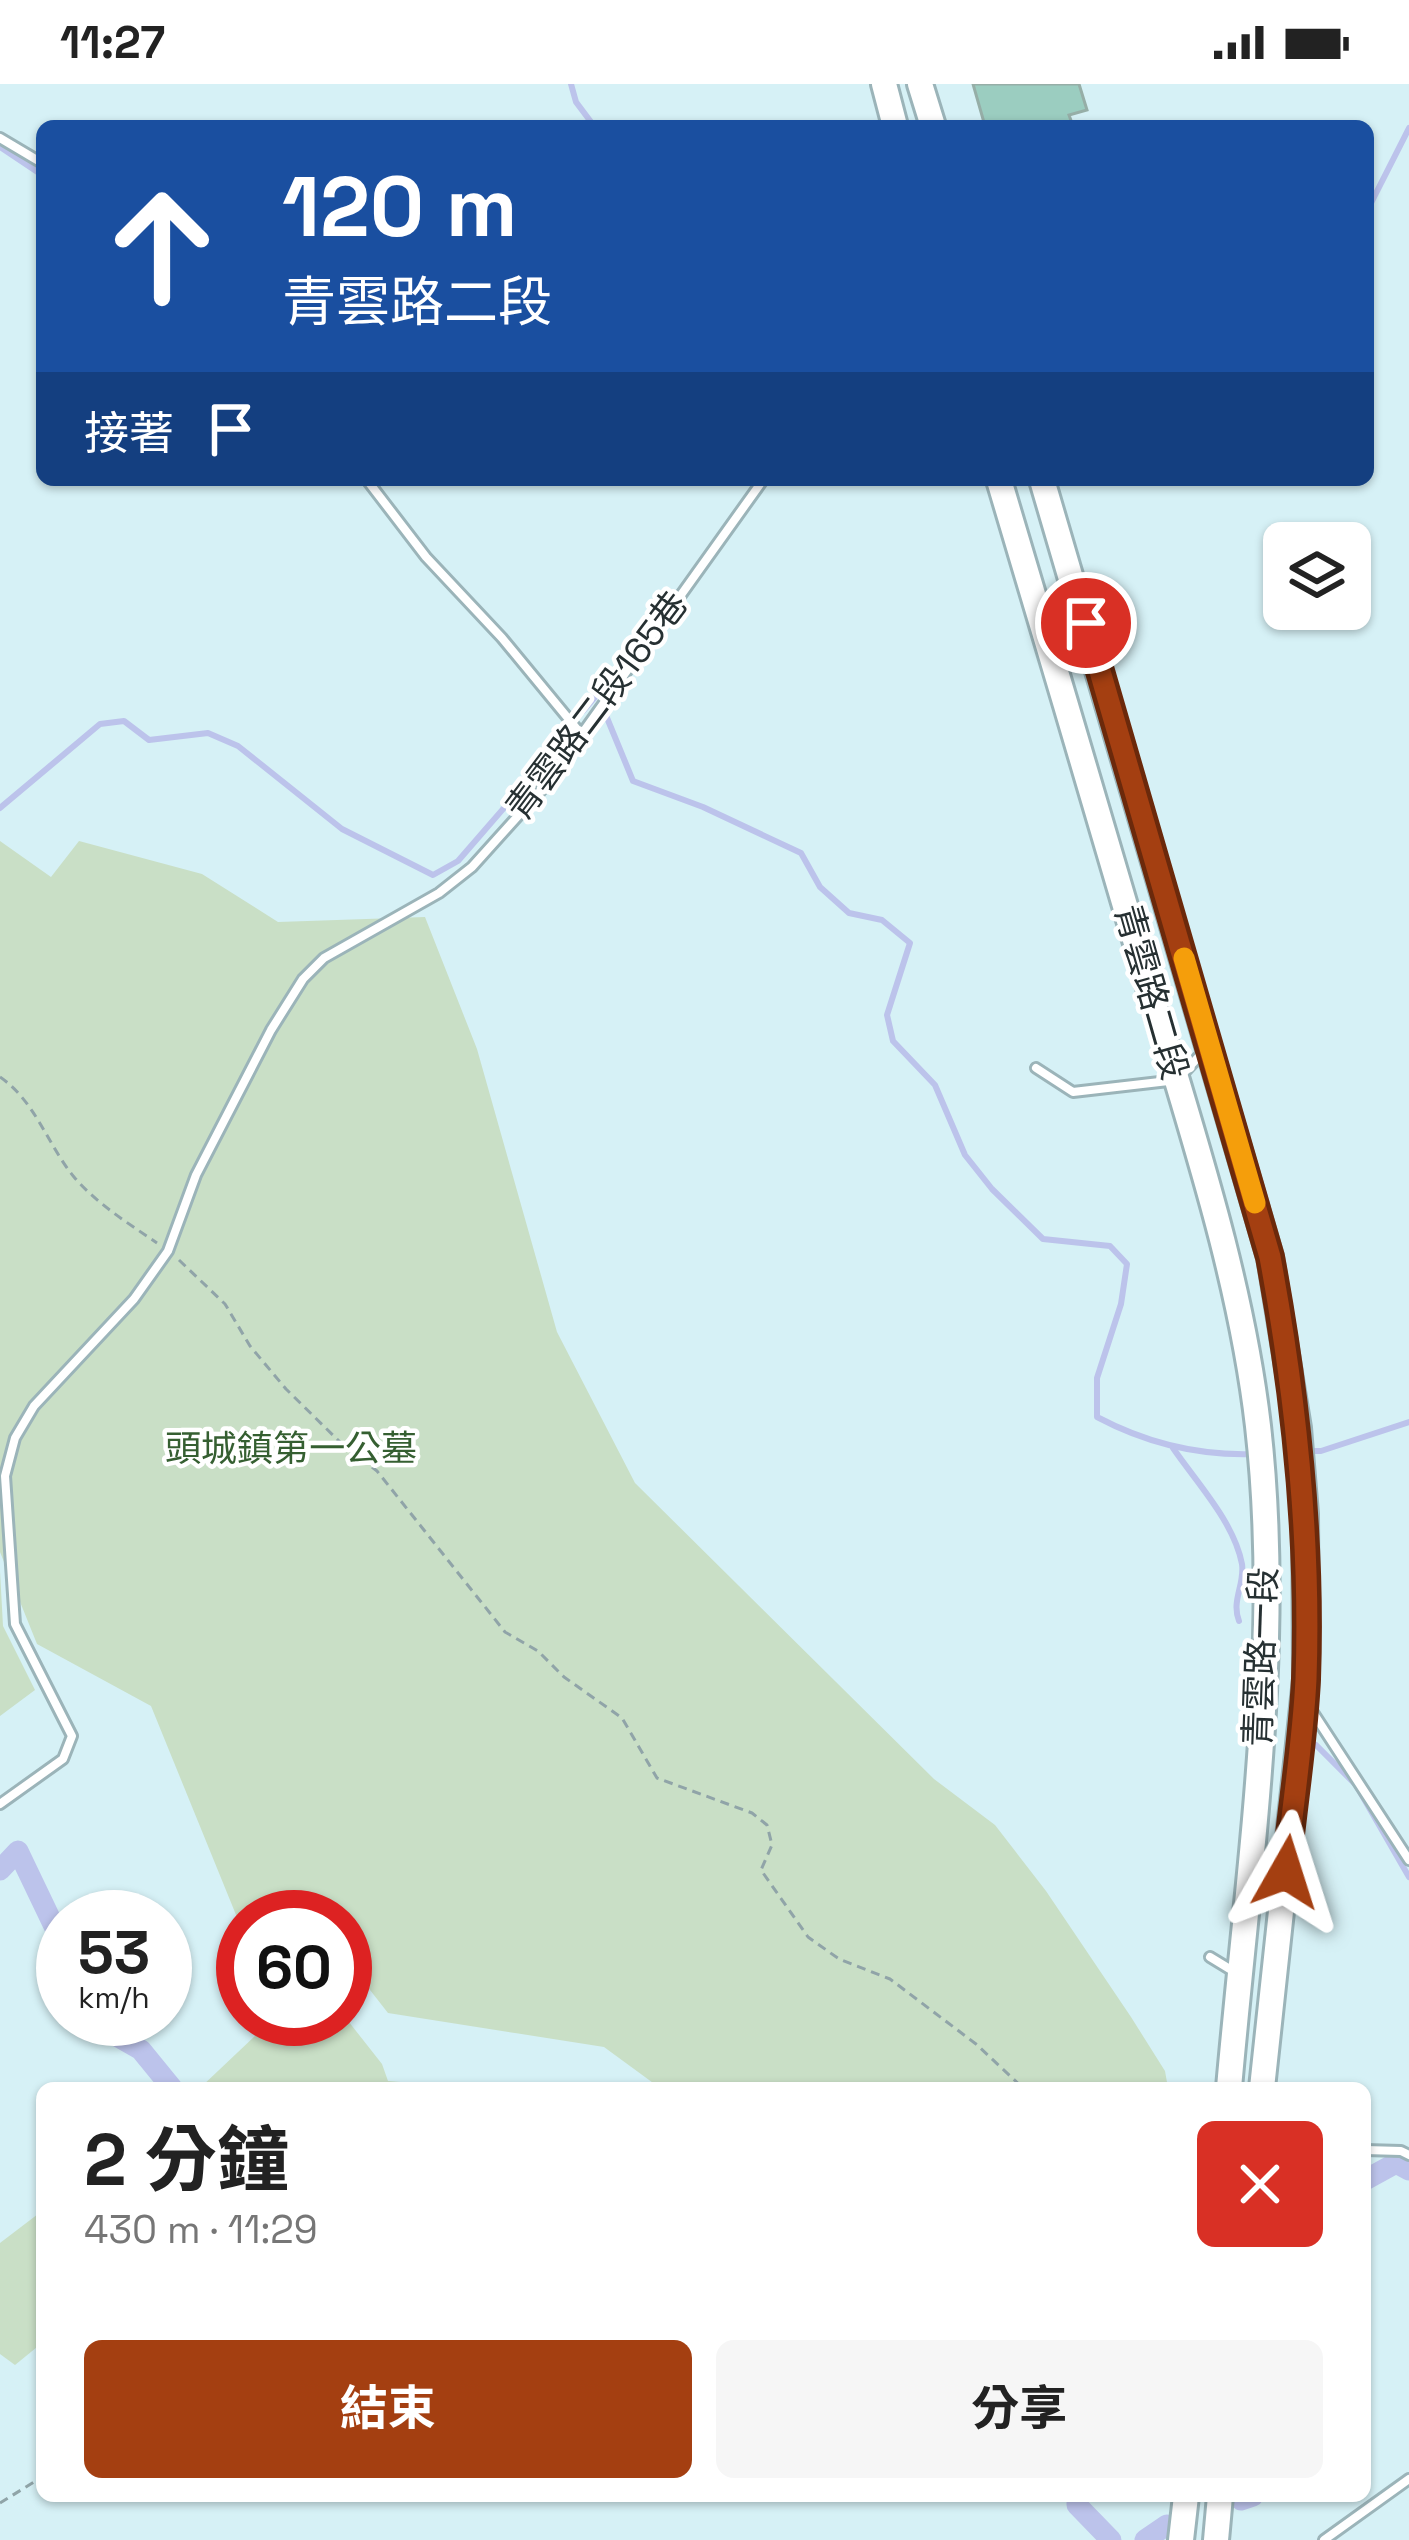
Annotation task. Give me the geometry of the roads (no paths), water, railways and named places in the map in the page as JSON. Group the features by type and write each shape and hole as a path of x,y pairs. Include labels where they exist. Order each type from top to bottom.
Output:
{"main road":[{"path":"884,84 893,120"},
{"path":"920,84 931,120"},
{"name":"青雲路二段","path":"1001,486 1233,1284 1258,1431 1264,1513"},
{"name":"青雲路二段","path":"1044,486 1270,1257 1298,1428 1305,1514"},
{"name":"青雲路一段","path":"1230,2082 1263,1700 1264,1513"},
{"name":"青雲路一段","path":"1263,2082 1304,1699 1305,1514"},
{"path":"1180,2540 1185,2502"},
{"path":"1216,2540 1219,2502"}],"lane":[{"path":"0,138 36,159"},
{"path":"372,486 426,557 502,638 581,734"},
{"name":"青雲路二段165巷","path":"0,1804 63,1759 72,1736 15,1624 5,1476 15,1438 34,1406 134,1299 167,1250 196,1175 262,1046 303,979 324,958 440,893 472,867 544,787 759,486"},
{"path":"1036,1068 1073,1092 1177,1080 1209,1046"},
{"path":"1304,1699 1409,1860"},
{"path":"1210,1957 1239,1975"},
{"path":"1371,2150 1401,2150 1409,2155"},
{"path":"1324,2540 1409,2479"}],"waterway":[{"path":"571,84 576,102 590,120"},
{"path":"1374,197 1409,128"},
{"path":"0,147 36,171"},
{"path":"583,711 596,696"},
{"path":"605,713 633,781 703,807 801,853 820,887 849,913 882,920 910,943 887,1015 893,1041 935,1085 965,1155 1043,1239 1110,1246 1127,1264 1121,1304 1097,1378 1097,1417 1173,1446 1255,1454"},
{"path":"0,808 100,724 124,721 149,740 208,733 238,746 342,829 433,875 458,861 568,734"},
{"path":"1304,1451 1321,1451 1409,1422"},
{"path":"1173,1448 1223,1518 1238,1548 1242,1564 1239,1621"},
{"path":"1316,1745 1356,1785 1409,1877"},
{"path":"0,1870 18,1851 37,1890"},
{"path":"134,2046 167,2082"},
{"path":"1371,2177 1396,2163 1409,2170"},
{"path":"1077,2502 1111,2540"},
{"path":"1145,2540 1167,2525"}],"park label":[{"name":"頭城鎮第一公墓","path":"291,1449"}]}
